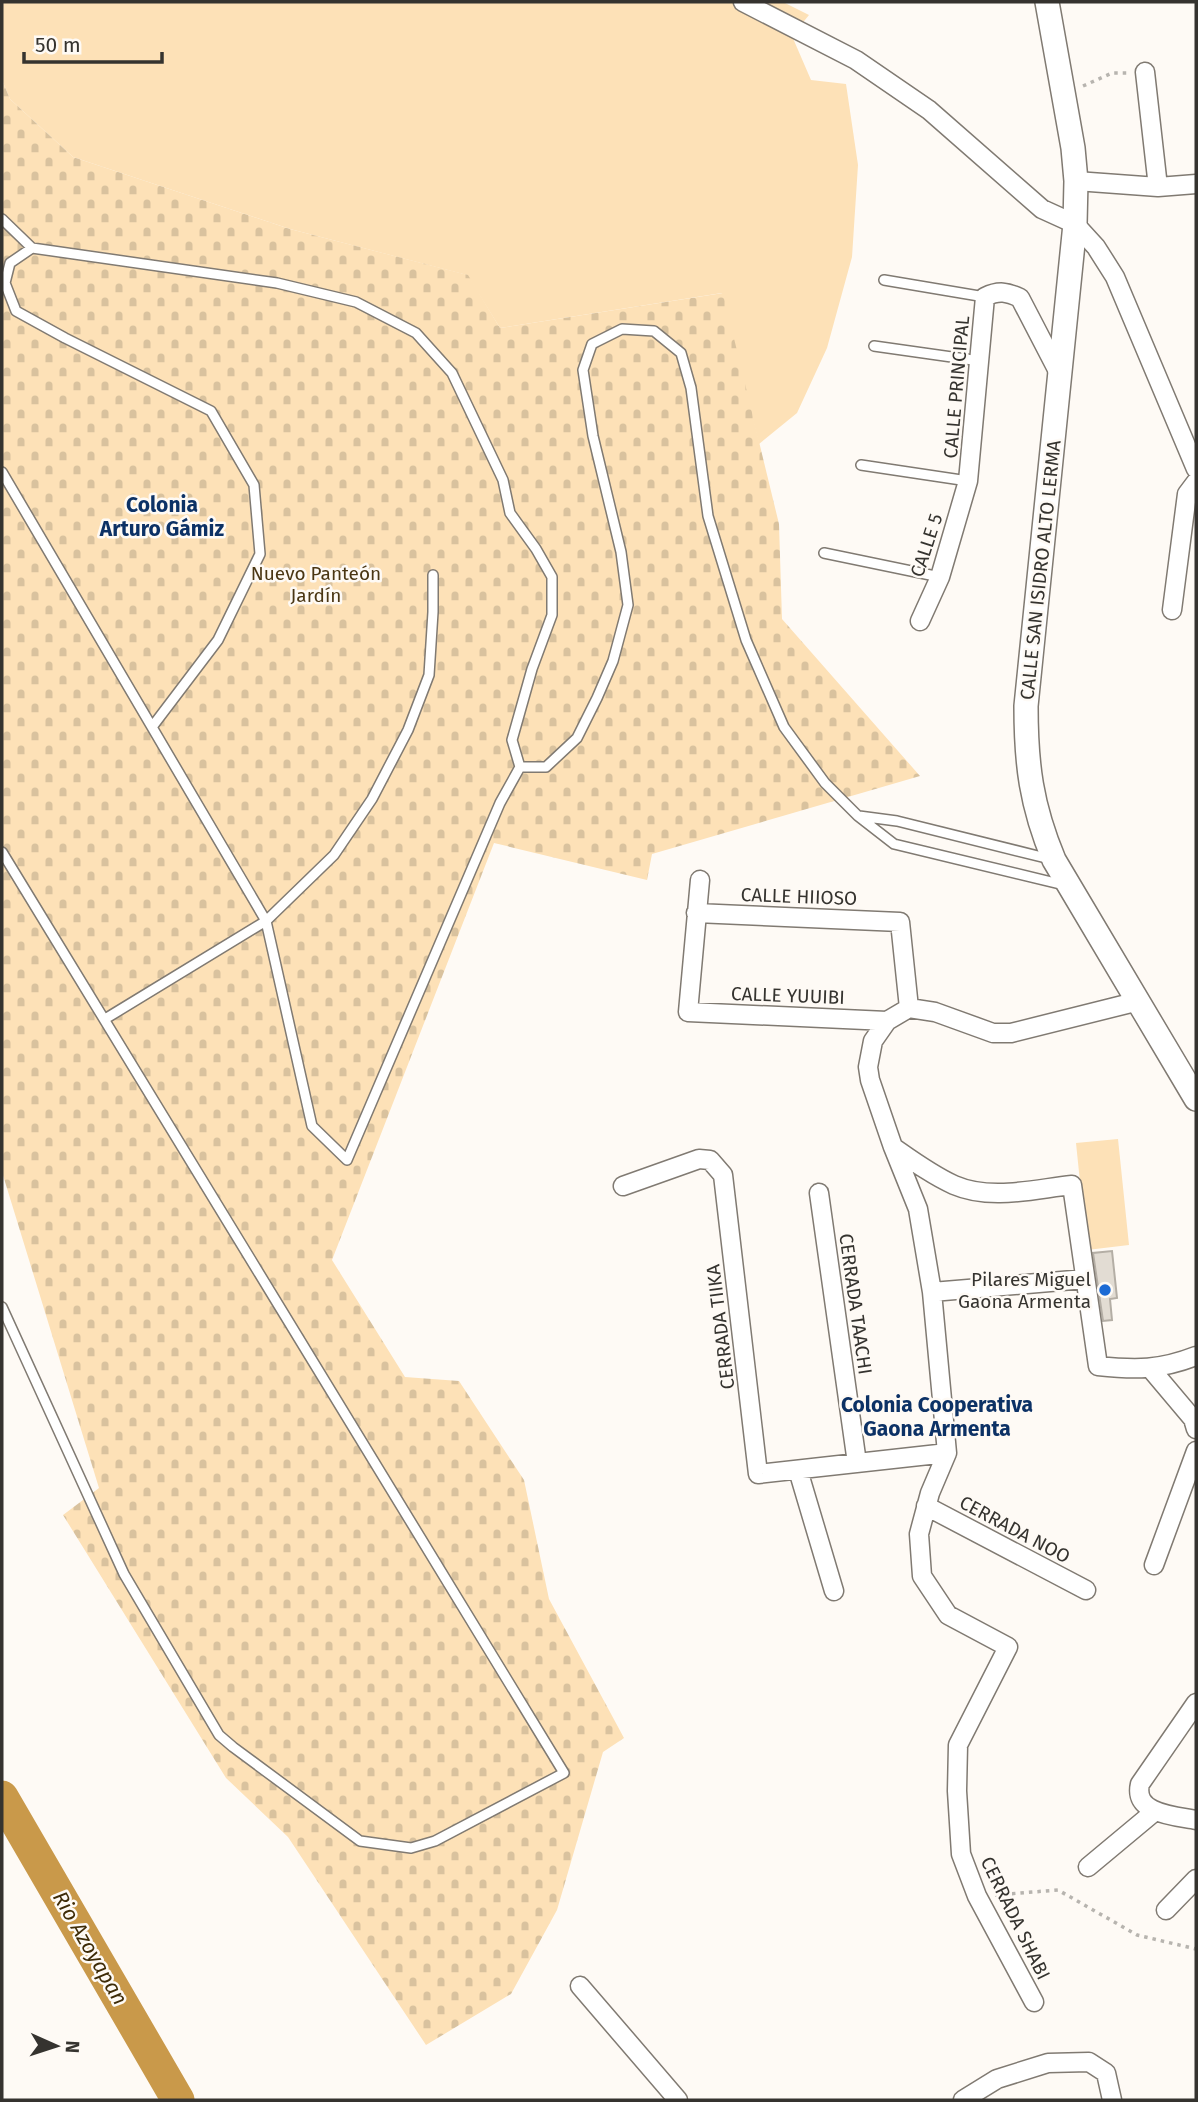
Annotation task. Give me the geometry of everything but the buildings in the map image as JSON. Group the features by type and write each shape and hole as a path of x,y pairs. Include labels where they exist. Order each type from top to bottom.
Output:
{"street":[{"path":"743,2 856,60 929,110 1042,209 1075,224 1096,247 1115,277 1196,469"},
{"name":"CALLE SAN ISIDRO ALTO LERMA","path":"1047,2 1076,181 1075,224 1026,706 1030,782 1038,817 1054,860 1196,1099"},
{"path":"1145,72 1158,187"},
{"path":"1076,181 1158,187 1196,184"},
{"path":"985,297 995,292 1008,292 1020,298 1060,375"},
{"name":"CALLE PRINCIPAL","path":"968,481 985,297"},
{"name":"CALLE 5","path":"920,621 940,577 968,481"},
{"path":"1172,610 1187,494 1196,482"},
{"path":"696,913 699,880"},
{"name":"CALLE HIIOSO","path":"696,913 900,922 909,1008"},
{"name":"CALLE YUUIBI","path":"696,913 688,1012 887,1021"},
{"path":"834,1591 798,1470 947,1453 932,1292 918,1209 870,1080 868,1067 873,1041 887,1021 909,1008 935,1012 993,1033 1011,1033 1139,1001"},
{"path":"893,1147 954,1185 977,1191 999,1194 1072,1185 1098,1366 1136,1370 1175,1364 1196,1356"},
{"name":"CERRADA TIIKA","path":"623,1186 699,1159 710,1160 723,1174 758,1474 798,1470"},
{"name":"CERRADA TAACHI","path":"819,1193 857,1463"},
{"path":"932,1292 1085,1279"},
{"path":"1150,1368 1193,1419 1196,1429"},
{"path":"1154,1565 1196,1451"},
{"name":"CERRADA SHABI","path":"947,1453 926,1506 919,1534 922,1576 948,1615 1008,1647 958,1745 957,1791 961,1854 977,1896 1034,2001"},
{"name":"CERRADA NOO","path":"926,1506 1086,1590"},
{"path":"1196,1703 1140,1784 1138,1792 1139,1798 1154,1812 1196,1820"},
{"path":"1088,1867 1154,1812"},
{"path":"1166,1910 1196,1879"},
{"path":"580,1986 678,2100"},
{"path":"963,2100 998,2079 1048,2063 1089,2062 1106,2073 1112,2100"}],"lane":[{"path":"2,219 32,248 277,283 356,302 416,333 452,373 503,480 510,513 536,548 552,577 552,615 532,669 512,740 520,767 500,803 347,1160 312,1126 267,921 2,472"},
{"path":"32,248 10,263 5,283 16,311 211,411 254,485 260,554 218,640 152,727"},
{"path":"884,280 985,297"},
{"path":"520,767 547,767 577,738 613,661 628,605 621,552 593,436 583,370 592,344 622,329 654,331 681,353 691,388 708,516 746,640 784,727 825,783 858,816 894,844 1069,887"},
{"path":"874,346 980,361"},
{"path":"861,465 968,481"},
{"path":"824,553 940,577"},
{"path":"105,1019 267,921 334,855 372,799 408,730 429,676 433,575"},
{"path":"858,816 897,821 1054,860"},
{"path":"2,852 564,1773 435,1841 411,1848 360,1841 233,1747 219,1735 124,1574 2,1307"}],"path":[{"path":"1063,94 1112,74 1145,72"},
{"path":"977,1896 1058,1890 1137,1935 1196,1949"}],"green space":[{"path":"2,2 783,2 809,15 792,36 811,80 846,84 858,165 852,257 827,348 797,413 759,444 722,293 500,328 467,275 290,229 73,157 10,99 2,80"},
{"name":"Nuevo Panteón Jardín","path":"2,80 10,99 73,157 290,229 468,275 500,328 723,293 779,524 782,619 920,776 652,854 647,880 494,843 332,1260 405,1377 459,1381 524,1480 549,1599 624,1738 603,1752 557,1910 511,1994 426,2045 288,1837 226,1778 63,1515 99,1488 2,1172"},
{"path":"1118,1139 1129,1245 1087,1250 1076,1143"}],"waterway":[{"name":"Rio Azoyapan","path":"2,1797 178,2100"}],"place":[{"name":"Pilares Miguel Gaona Armenta","path":"1105,1290"}],"district":[{"name":"Colonia Arturo Gámiz","path":"162,517"},
{"name":"Colonia Cooperativa Gaona Armenta","path":"937,1417"}]}
